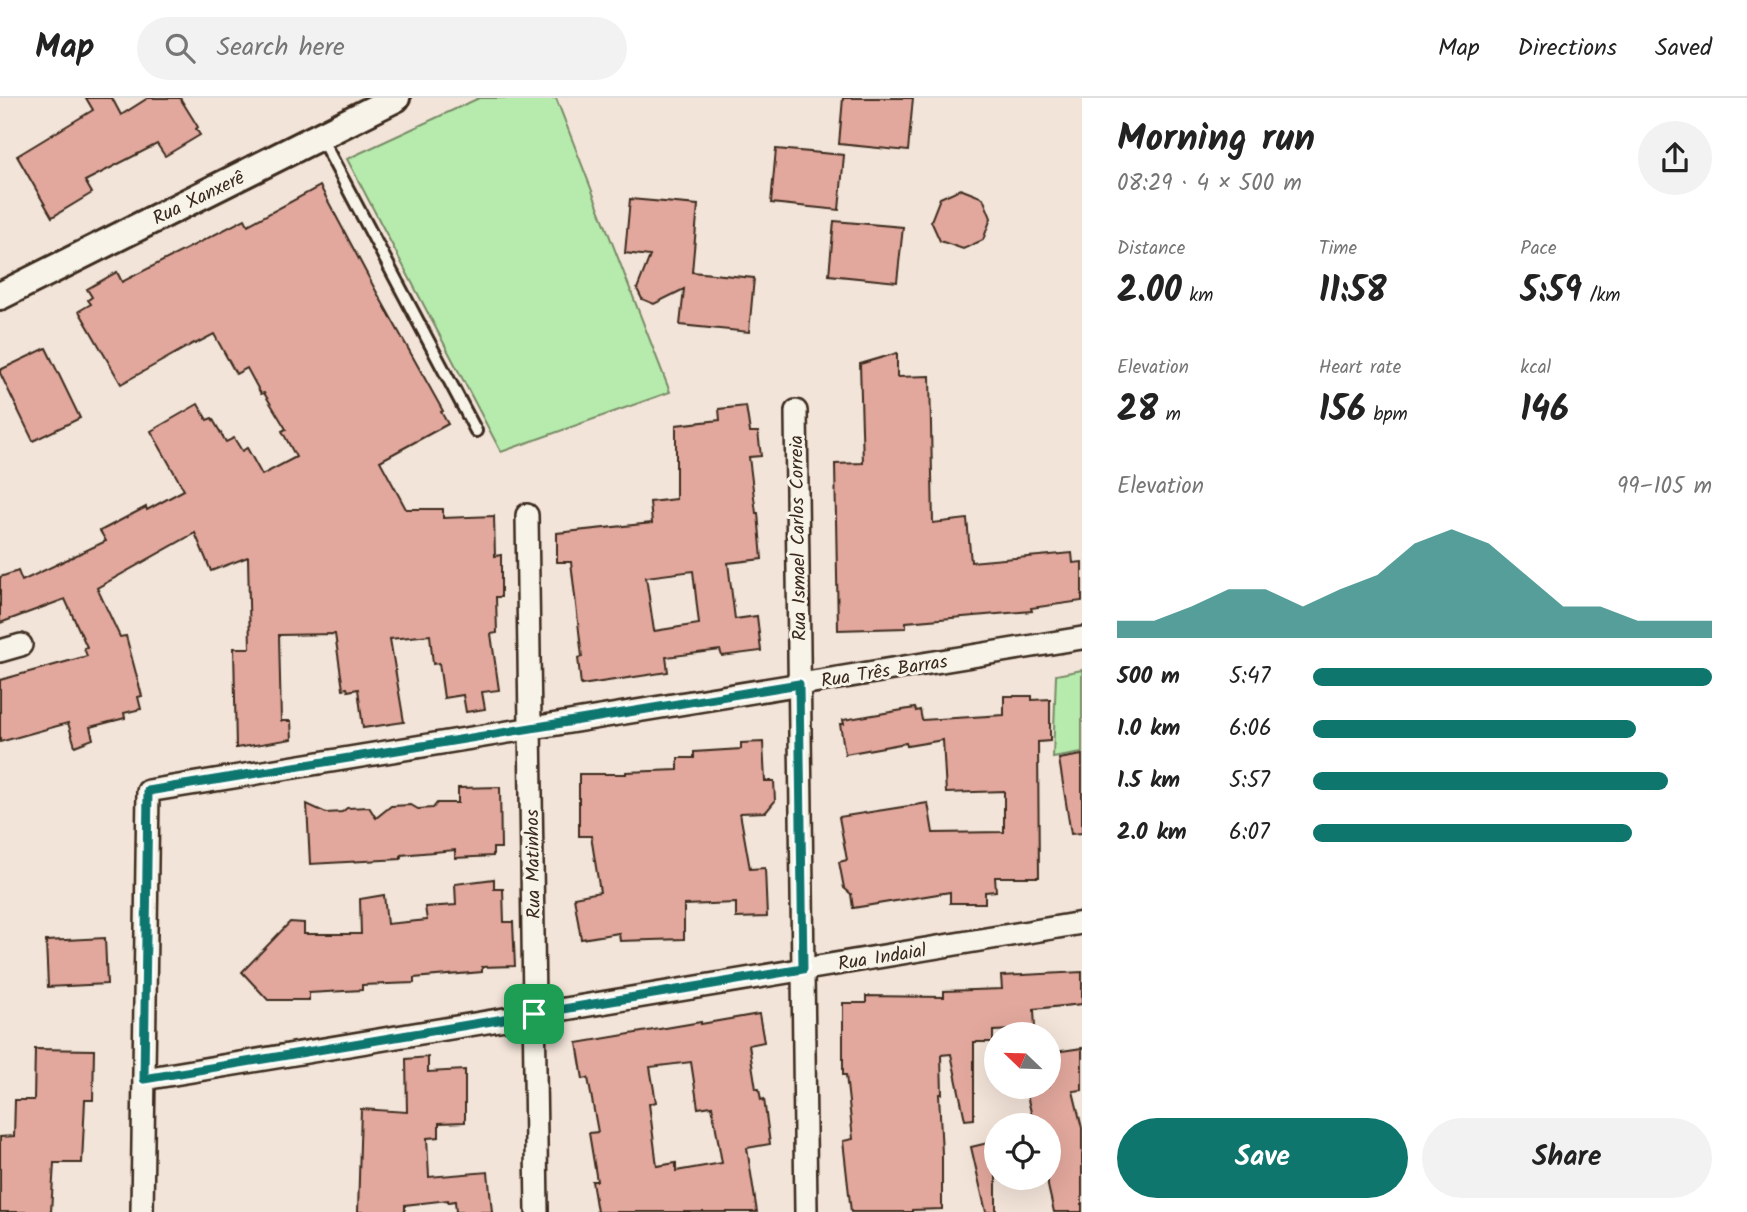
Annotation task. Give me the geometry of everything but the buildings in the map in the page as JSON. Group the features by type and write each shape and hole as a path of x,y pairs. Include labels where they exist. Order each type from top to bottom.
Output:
{"street":[{"name":"Rua Xanxerê","path":"0,296 397,98"},
{"name":"Rua Ismael Carlos Correia","path":"796,411 806,1212"},
{"name":"Rua Matinhos","path":"527,515 537,1212"},
{"name":"Rua Três Barras","path":"144,1079 148,791 1082,638"},
{"name":"Rua Indaial","path":"144,1079 1082,923"},
{"path":"142,1212 144,1079"}],"lane":[{"path":"320,136 476,431"}],"green space":[{"path":"479,98 556,98 670,392 501,452 347,159"},
{"path":"1082,670 1082,753 1053,758 1056,675"}],"route":[{"path":"799,684 803,969 534,1014 144,1079 148,791 799,684"}]}
